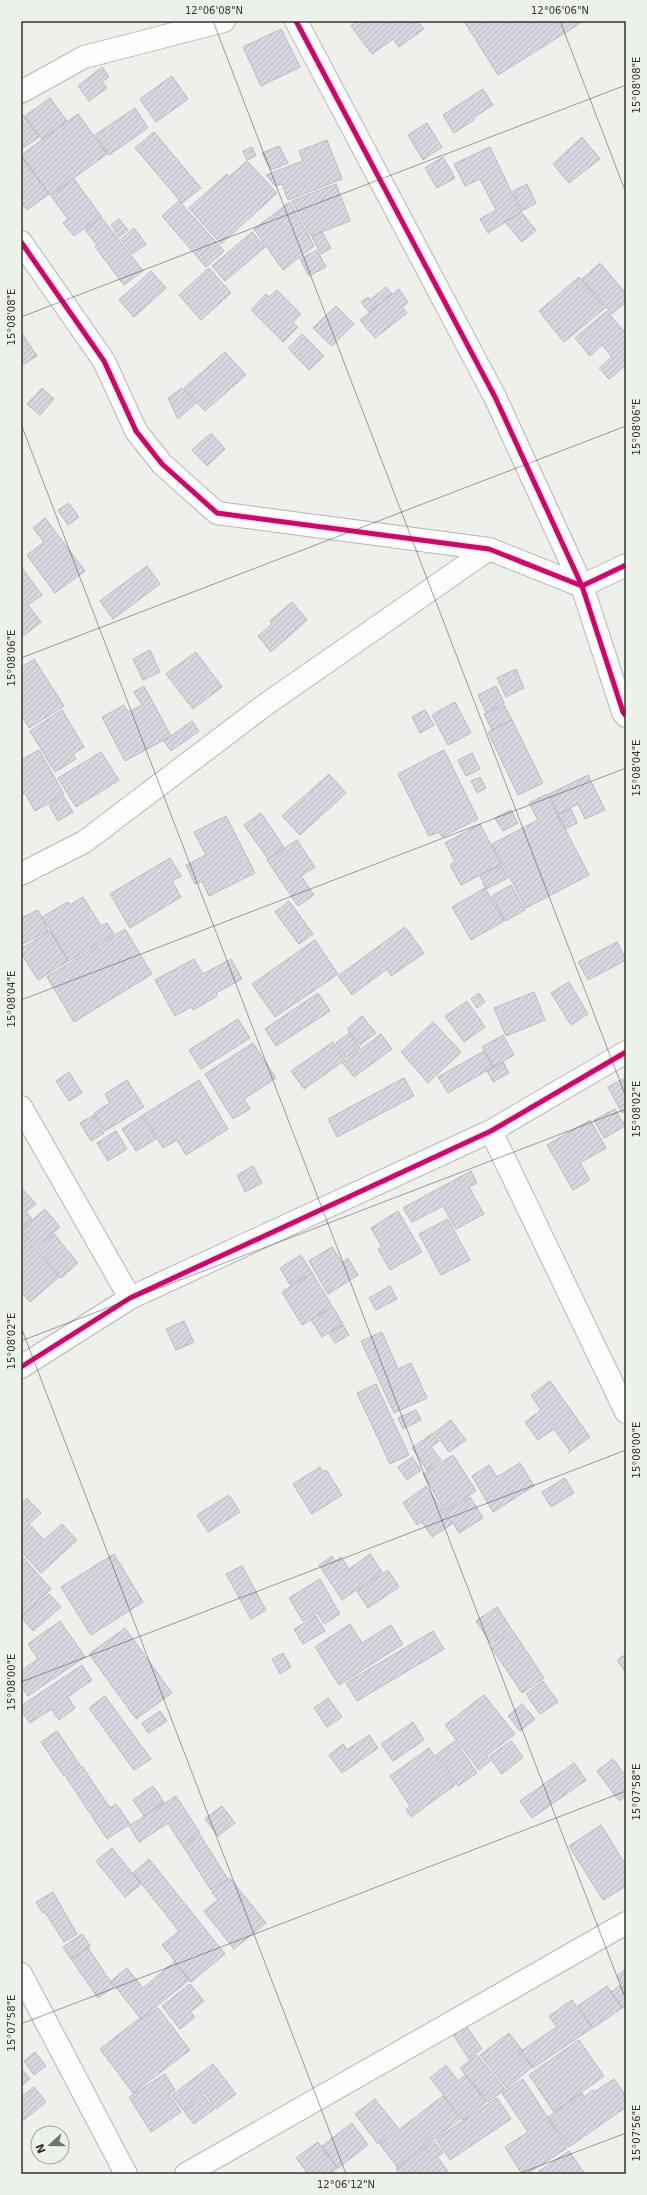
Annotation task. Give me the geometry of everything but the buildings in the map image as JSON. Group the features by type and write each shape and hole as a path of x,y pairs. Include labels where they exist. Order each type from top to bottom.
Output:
{"street":[{"path":"21,92 84,57 224,21"},
{"path":"296,21 495,396 582,586 623,712 626,716"},
{"path":"21,242 104,361 136,431 162,464 217,512 490,549 582,586 626,565"},
{"path":"21,874 84,842 265,705 490,549"},
{"path":"21,1367 130,1298 491,1131 626,1052"},
{"path":"21,1107 130,1298"},
{"path":"491,1131 626,1412"},
{"path":"186,2174 626,1923"},
{"path":"21,1974 126,2174"}],"cycle path":[{"path":"296,21 495,397 582,586 623,712 626,716"},
{"path":"21,242 104,361 136,431 162,464 217,513 489,549 582,586 626,565"},
{"path":"21,1367 130,1298 491,1131 626,1052"}]}
